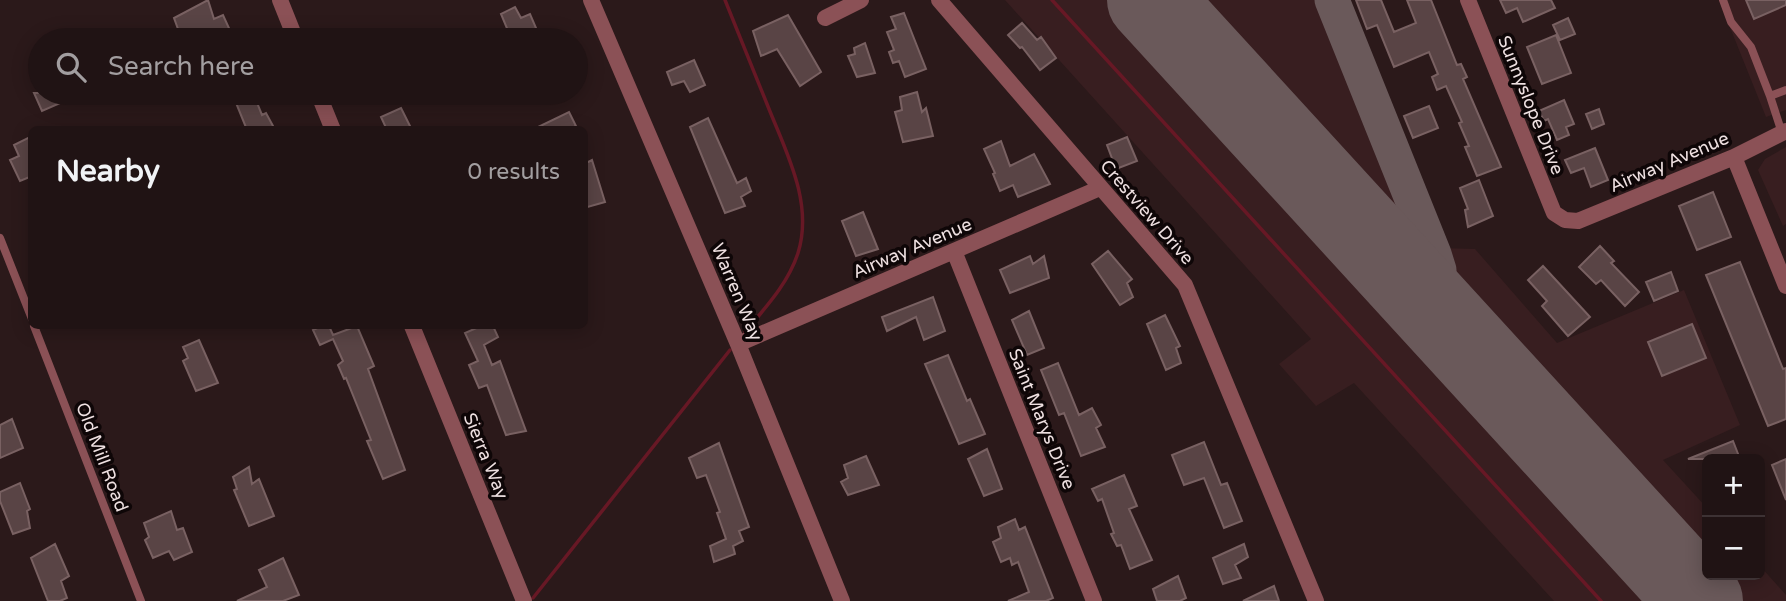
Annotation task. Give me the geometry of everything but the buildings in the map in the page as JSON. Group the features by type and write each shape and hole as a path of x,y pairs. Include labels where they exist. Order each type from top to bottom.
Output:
{"street":[{"path":"280,0 291,28"},
{"name":"Warren Way","path":"591,0 738,344 842,601"},
{"path":"825,18 861,0"},
{"name":"Crestview Drive","path":"939,0 1185,285 1315,601"},
{"name":"Sunnyslope Drive","path":"1468,0 1554,213 1565,220"},
{"path":"323,105 331,126"},
{"name":"Airway Avenue","path":"1565,220 1578,221 1734,157 1784,132"},
{"path":"1734,157 1786,286"},
{"name":"Airway Avenue","path":"738,344 1100,188"},
{"name":"Saint Marys Drive","path":"954,251 1094,601"},
{"name":"Sierra Way","path":"413,329 524,601"}],"lane":[{"path":"1723,0 1731,22 1751,47 1784,132"},
{"path":"1770,96 1786,90"},
{"path":"0,239 28,309"},
{"name":"Old Mill Road","path":"35,329 141,601"}],"shaded area":[{"path":"1005,0 1340,0 1438,248 1475,249 1557,343 1684,290 1740,425 1663,460 1702,503 1702,580 1765,580 1765,572 1786,595 1786,601 1554,601 1354,383 1316,406 1279,364 1311,339"},
{"path":"1719,0 1786,0 1786,110 1766,117"},
{"path":"1786,147 1786,224 1783,226 1758,170 1765,159"}],"waterway":[{"path":"725,0 789,158 800,196 802,215 802,234 794,264 775,295 745,332"},
{"path":"1052,0 1601,601"},
{"path":"533,598 730,350"}],"taxiway":[{"path":"1332,0 1439,270 1438,285 1424,299"}],"runway":[{"path":"1150,0 1700,601"}]}
